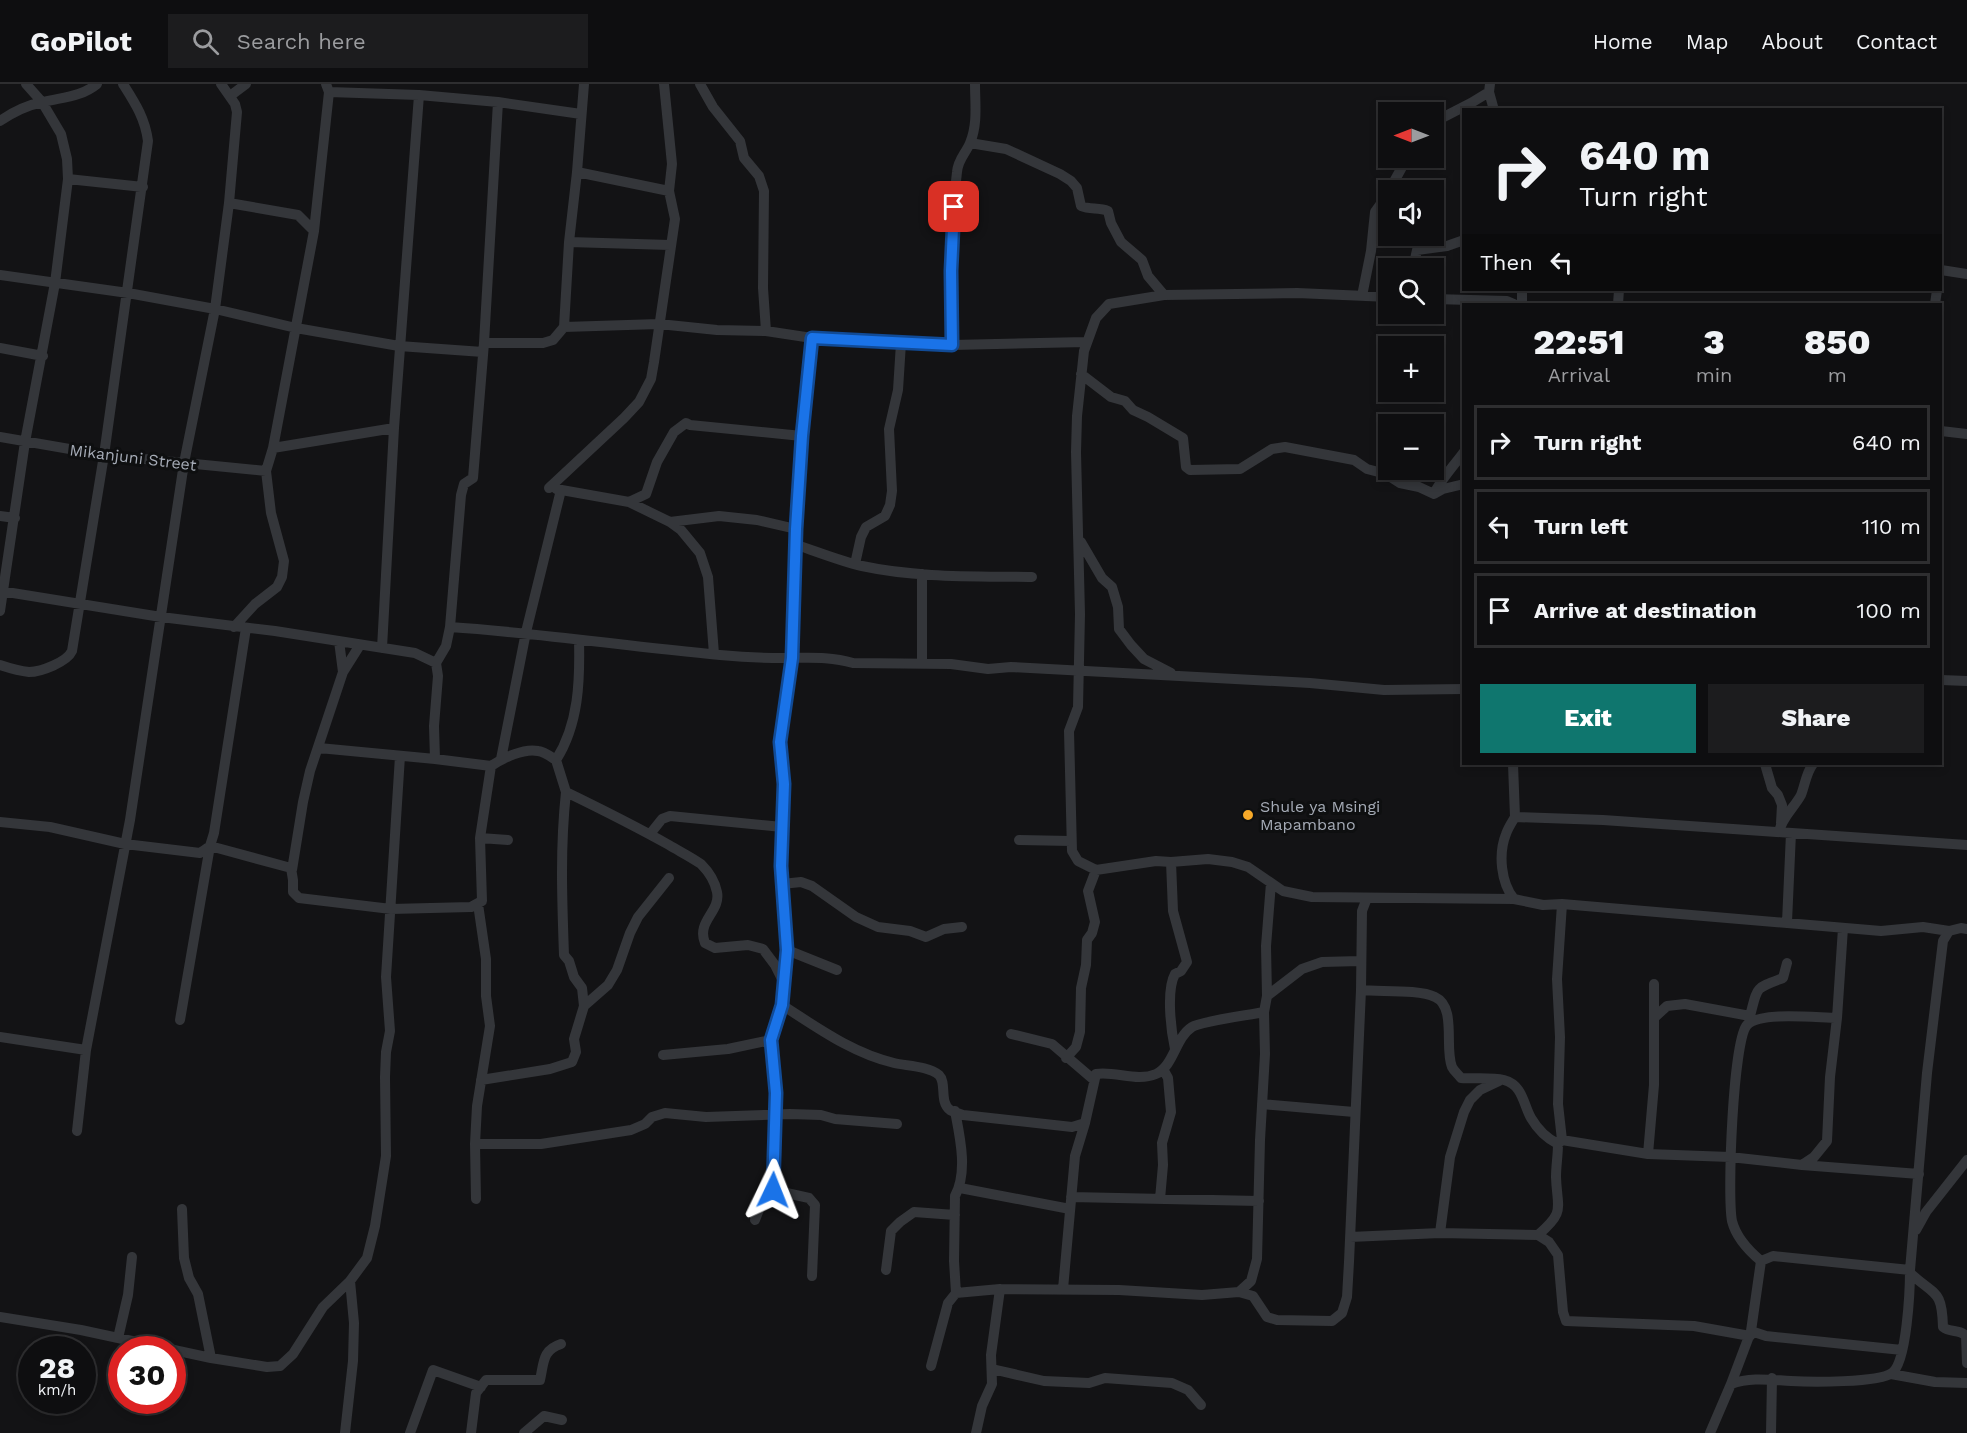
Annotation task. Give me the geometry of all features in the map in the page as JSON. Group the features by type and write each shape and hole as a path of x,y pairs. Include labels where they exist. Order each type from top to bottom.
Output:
{"street":[{"path":"0,611 1,591 26,442 56,283 68,179 67,159 61,134 42,102 26,84"},
{"path":"0,121 14,112 42,102 72,97 97,84"},
{"path":"0,665 33,671 69,656 72,651 105,455 148,141 146,125 140,110 123,84"},
{"path":"77,1131 86,1050 125,844 184,463 215,309 229,203 237,112 230,96 221,84"},
{"path":"230,96 246,84"},
{"path":"0,275 128,293 215,309 296,328 399,346 484,347 543,344 553,340 564,327 569,242 584,84"},
{"path":"664,84 672,164 669,191 675,219 670,246 663,325 651,379 642,397 624,418 549,488 629,502 670,522 681,530 700,554 708,577 714,654"},
{"path":"700,84 713,107 740,141 744,158 759,176 764,191 763,288 766,331"},
{"path":"952,345 951,271 956,184 960,159 970,143 976,111 975,84"},
{"path":"180,1020 214,833 240,627 255,604 277,587 282,577 284,561 271,513 266,471 273,448 315,231 328,88 498,102 581,114"},
{"path":"1444,117 1471,103 1489,88 1494,108"},
{"path":"382,648 399,346 419,95"},
{"path":"435,759 434,726 438,676 436,663 446,646 450,627 461,495 464,484 473,478 484,347 498,102"},
{"path":"970,143 1006,149 1071,181 1077,188 1080,204 1083,207 1108,211 1111,223 1121,242 1142,260 1148,276 1164,295"},
{"path":"1362,296 1371,251 1375,212 1402,168"},
{"path":"577,172 669,191"},
{"path":"68,179 143,187"},
{"path":"229,203 298,215 315,231"},
{"path":"1415,258 1417,250 1447,246 1462,241"},
{"path":"569,242 670,246"},
{"path":"1942,270 1967,274"},
{"path":"1378,297 1297,293 1164,295 1109,304 1096,318 1086,342 1081,374 1076,452 1079,671 1078,707 1069,731 1071,841 1072,851 1078,861 1096,870 1156,861 1208,859 1232,862 1248,867 1283,891 1312,897 1514,899 1543,905 1562,903 1881,931 1923,927 1949,931 1967,929"},
{"path":"1444,299 1512,303"},
{"path":"564,327 663,325 766,331 812,338 952,345 1086,342"},
{"path":"755,1220 760,1207 773,1190 776,1115 771,1040 782,1005 787,950 782,884 784,784 780,742 792,658 796,529 812,338"},
{"path":"855,564 861,537 866,527 885,516 890,505 892,492 889,429 898,390 901,343"},
{"path":"0,348 42,356"},
{"path":"1081,374 1112,397 1125,401 1132,410 1183,438 1186,467 1191,470 1240,469 1272,449 1285,447 1354,460 1367,469 1386,474 1400,483 1419,487 1434,494"},
{"path":"629,502 646,494 657,462 674,432 686,423 802,436"},
{"path":"273,448 394,428"},
{"path":"1942,431 1967,434"},
{"name":"Mikanjuni Street","path":"0,437 105,455 266,471"},
{"path":"1434,494 1439,483 1451,472 1462,455"},
{"path":"1434,494 1443,489 1462,484"},
{"path":"501,759 526,632 561,490"},
{"path":"0,516 15,518"},
{"path":"670,522 719,516 757,520 796,529"},
{"path":"1078,536 1102,578 1112,587 1118,607 1119,629 1144,659 1176,675"},
{"path":"797,545 855,564 922,574 1032,577"},
{"path":"922,574 922,664"},
{"path":"1,591 161,617 339,640 415,653 436,663"},
{"path":"450,627 526,632 714,654 814,657 853,663 951,664 988,669 1011,667 1176,675 1384,690 1462,689"},
{"path":"339,640 343,672"},
{"path":"556,760 568,736 578,692 579,640"},
{"path":"360,645 343,672 310,771 292,870 293,892 299,898 391,909 465,907 482,902 480,838 491,766"},
{"path":"1942,680 1967,681"},
{"path":"319,748 491,766 501,759 535,750 556,760 566,792 561,837 564,956 569,961 574,976 582,988 584,1006 574,1039 576,1052 572,1062 550,1069 481,1080"},
{"path":"186,1353 267,1367 280,1366 293,1354 323,1307 350,1281 367,1258 375,1226 386,1156 385,1077 390,1030 386,977 400,756"},
{"path":"1513,765 1515,817 1505,835 1502,859 1507,890 1514,899"},
{"path":"1765,765 1772,788 1782,805 1787,922"},
{"path":"1784,829 1813,765"},
{"path":"566,792 650,834 701,864 710,875 717,891 717,900 705,922 702,936 705,943 715,948 748,945 763,949 775,965 784,983"},
{"path":"650,834 662,819 670,816 782,827"},
{"path":"1515,817 1784,829 1967,845"},
{"path":"0,826 50,827 125,844 200,854 210,846"},
{"path":"480,838 508,840"},
{"path":"1019,840 1071,841"},
{"path":"210,846 287,866 292,870"},
{"path":"1171,862 1173,911 1187,962 1175,974 1172,986 1171,1033 1175,1049"},
{"path":"1066,1058 1076,1047 1080,1032 1081,988 1086,965 1087,940 1092,933 1095,921 1088,891 1096,870"},
{"path":"584,1006 608,985 617,970 638,917 669,878"},
{"path":"782,884 801,882 812,886 856,917 878,927 910,931 926,937 944,930 962,927"},
{"path":"1239,1292 1251,1281 1257,1259 1265,1054 1264,1012 1268,996 1266,946 1271,883"},
{"path":"956,1293 1000,1289 1064,1289 1202,1295 1239,1292 1254,1296 1267,1317 1277,1320 1332,1321 1342,1313 1347,1297 1350,1237 1361,990 1362,911 1367,898"},
{"path":"1538,1235 1551,1224 1559,1207 1556,1178 1560,1142 1558,1104 1560,1037 1557,979 1562,903"},
{"path":"476,1199 475,1144 481,1080 490,1026 486,996 486,958 478,904"},
{"path":"1802,1165 1814,1157 1827,1140 1843,928"},
{"path":"1892,1374 1899,1364 1910,1295 1927,1073 1943,941 1949,931"},
{"path":"787,950 837,970"},
{"path":"1268,996 1302,969 1322,962 1360,961"},
{"path":"1761,1261 1748,1250 1732,1222 1730,1158 1740,1048 1744,1030 1759,987 1784,978 1787,963"},
{"path":"1648,1154 1654,1085 1654,984"},
{"path":"1361,990 1436,997 1445,1006 1448,1014 1453,1069 1461,1078 1503,1080 1519,1090 1530,1116 1542,1133 1560,1142 1648,1154 1730,1158 1919,1174"},
{"path":"1655,1017 1667,1006 1685,1004 1749,1020 1765,1017 1837,1018"},
{"path":"782,1005 864,1054 921,1068 938,1075 942,1080 942,1090 950,1110 963,1115 1072,1127 1085,1123"},
{"path":"1064,1289 1075,1156 1096,1074 1106,1072 1135,1077 1155,1075 1162,1069 1183,1036 1193,1026 1264,1012"},
{"path":"1011,1034 1052,1044 1094,1080"},
{"path":"0,1037 86,1050"},
{"path":"663,1055 728,1049 771,1040"},
{"path":"1160,1199 1163,1165 1161,1143 1171,1112 1168,1078 1162,1069"},
{"path":"1440,1233 1450,1157 1464,1112 1470,1100 1480,1090 1503,1080"},
{"path":"1262,1104 1354,1112"},
{"path":"931,1366 948,1303 956,1293 955,1215 956,1196 960,1188 961,1158 955,1111"},
{"path":"475,1144 541,1144 631,1130 645,1124 652,1117 665,1113 706,1117 821,1115 835,1119 897,1124"},
{"path":"1913,1236 1926,1212 1967,1160"},
{"path":"960,1188 1070,1209"},
{"path":"773,1190 809,1198 815,1205 812,1276"},
{"path":"1071,1197 1259,1201"},
{"path":"182,1209 184,1258 189,1278 198,1294 211,1358"},
{"path":"886,1270 891,1231 900,1222 914,1212 955,1215"},
{"path":"1350,1237 1440,1233 1538,1235 1549,1242 1558,1255 1563,1312 1566,1321 1694,1326 1902,1350"},
{"path":"1761,1261 1773,1256 1910,1272 1929,1286 1938,1299 1942,1308 1942,1327 1966,1336 1967,1363"},
{"path":"118,1336 128,1295 132,1257"},
{"path":"1710,1433 1751,1333 1761,1261"},
{"path":"345,1433 353,1360 354,1323 350,1281"},
{"path":"976,1433 981,1406 992,1384 991,1355 1000,1289"},
{"path":"0,1317 108,1336"},
{"path":"471,1433 476,1393 486,1380 540,1380 547,1352 552,1347 561,1344"},
{"path":"992,1369 1044,1382 1089,1383 1105,1378 1172,1383 1188,1390 1200,1405"},
{"path":"410,1433 433,1370 481,1387"},
{"path":"1731,1384 1742,1380 1772,1378 1790,1381 1861,1380 1892,1374 1935,1382 1967,1383"},
{"path":"1771,1433 1772,1378"},
{"path":"524,1433 544,1416 562,1420"}],"place":[{"name":"Shule ya Msingi Mapambano","path":"1248,815"}],"route":[{"path":"773,1190 776,1093 771,1040 782,1005 787,950 781,866 784,770 780,742 792,658 796,529 806,386 812,338 952,345 951,271 954,207"}]}
